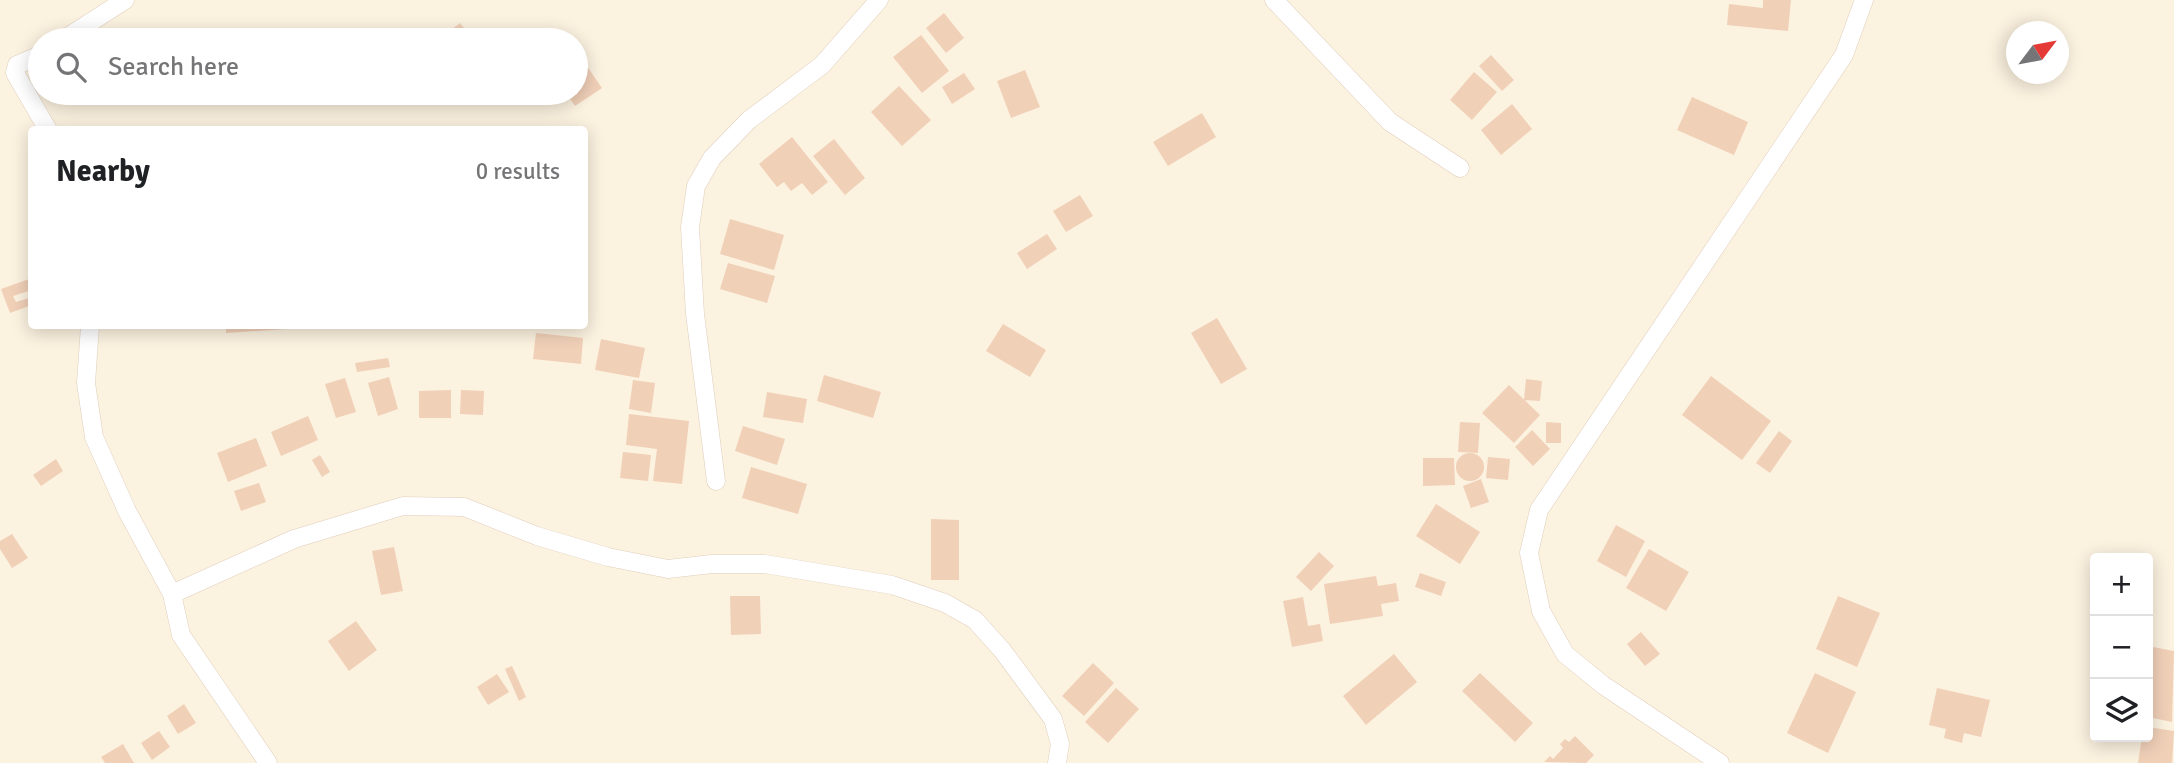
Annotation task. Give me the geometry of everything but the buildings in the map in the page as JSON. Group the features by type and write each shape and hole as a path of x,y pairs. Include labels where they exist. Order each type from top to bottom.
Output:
{"street":[{"path":"75,28 96,7 125,0"},
{"path":"716,481 695,314 690,227 696,186 712,158 749,120 822,65 879,0"},
{"path":"1274,0 1390,122 1460,168"},
{"path":"1720,763 1603,685 1564,654 1541,611 1529,553 1539,510 1844,55 1864,0"},
{"path":"28,60 17,65 15,73 28,95"},
{"path":"34,105 46,126"},
{"path":"90,329 86,383 94,437 127,511 172,594 181,635 268,763"},
{"path":"172,594 293,538 403,506 464,507 549,540 608,557 668,569 712,564 765,564 892,585 945,603 975,620 1010,660 1052,719 1060,744 1058,763"}]}
